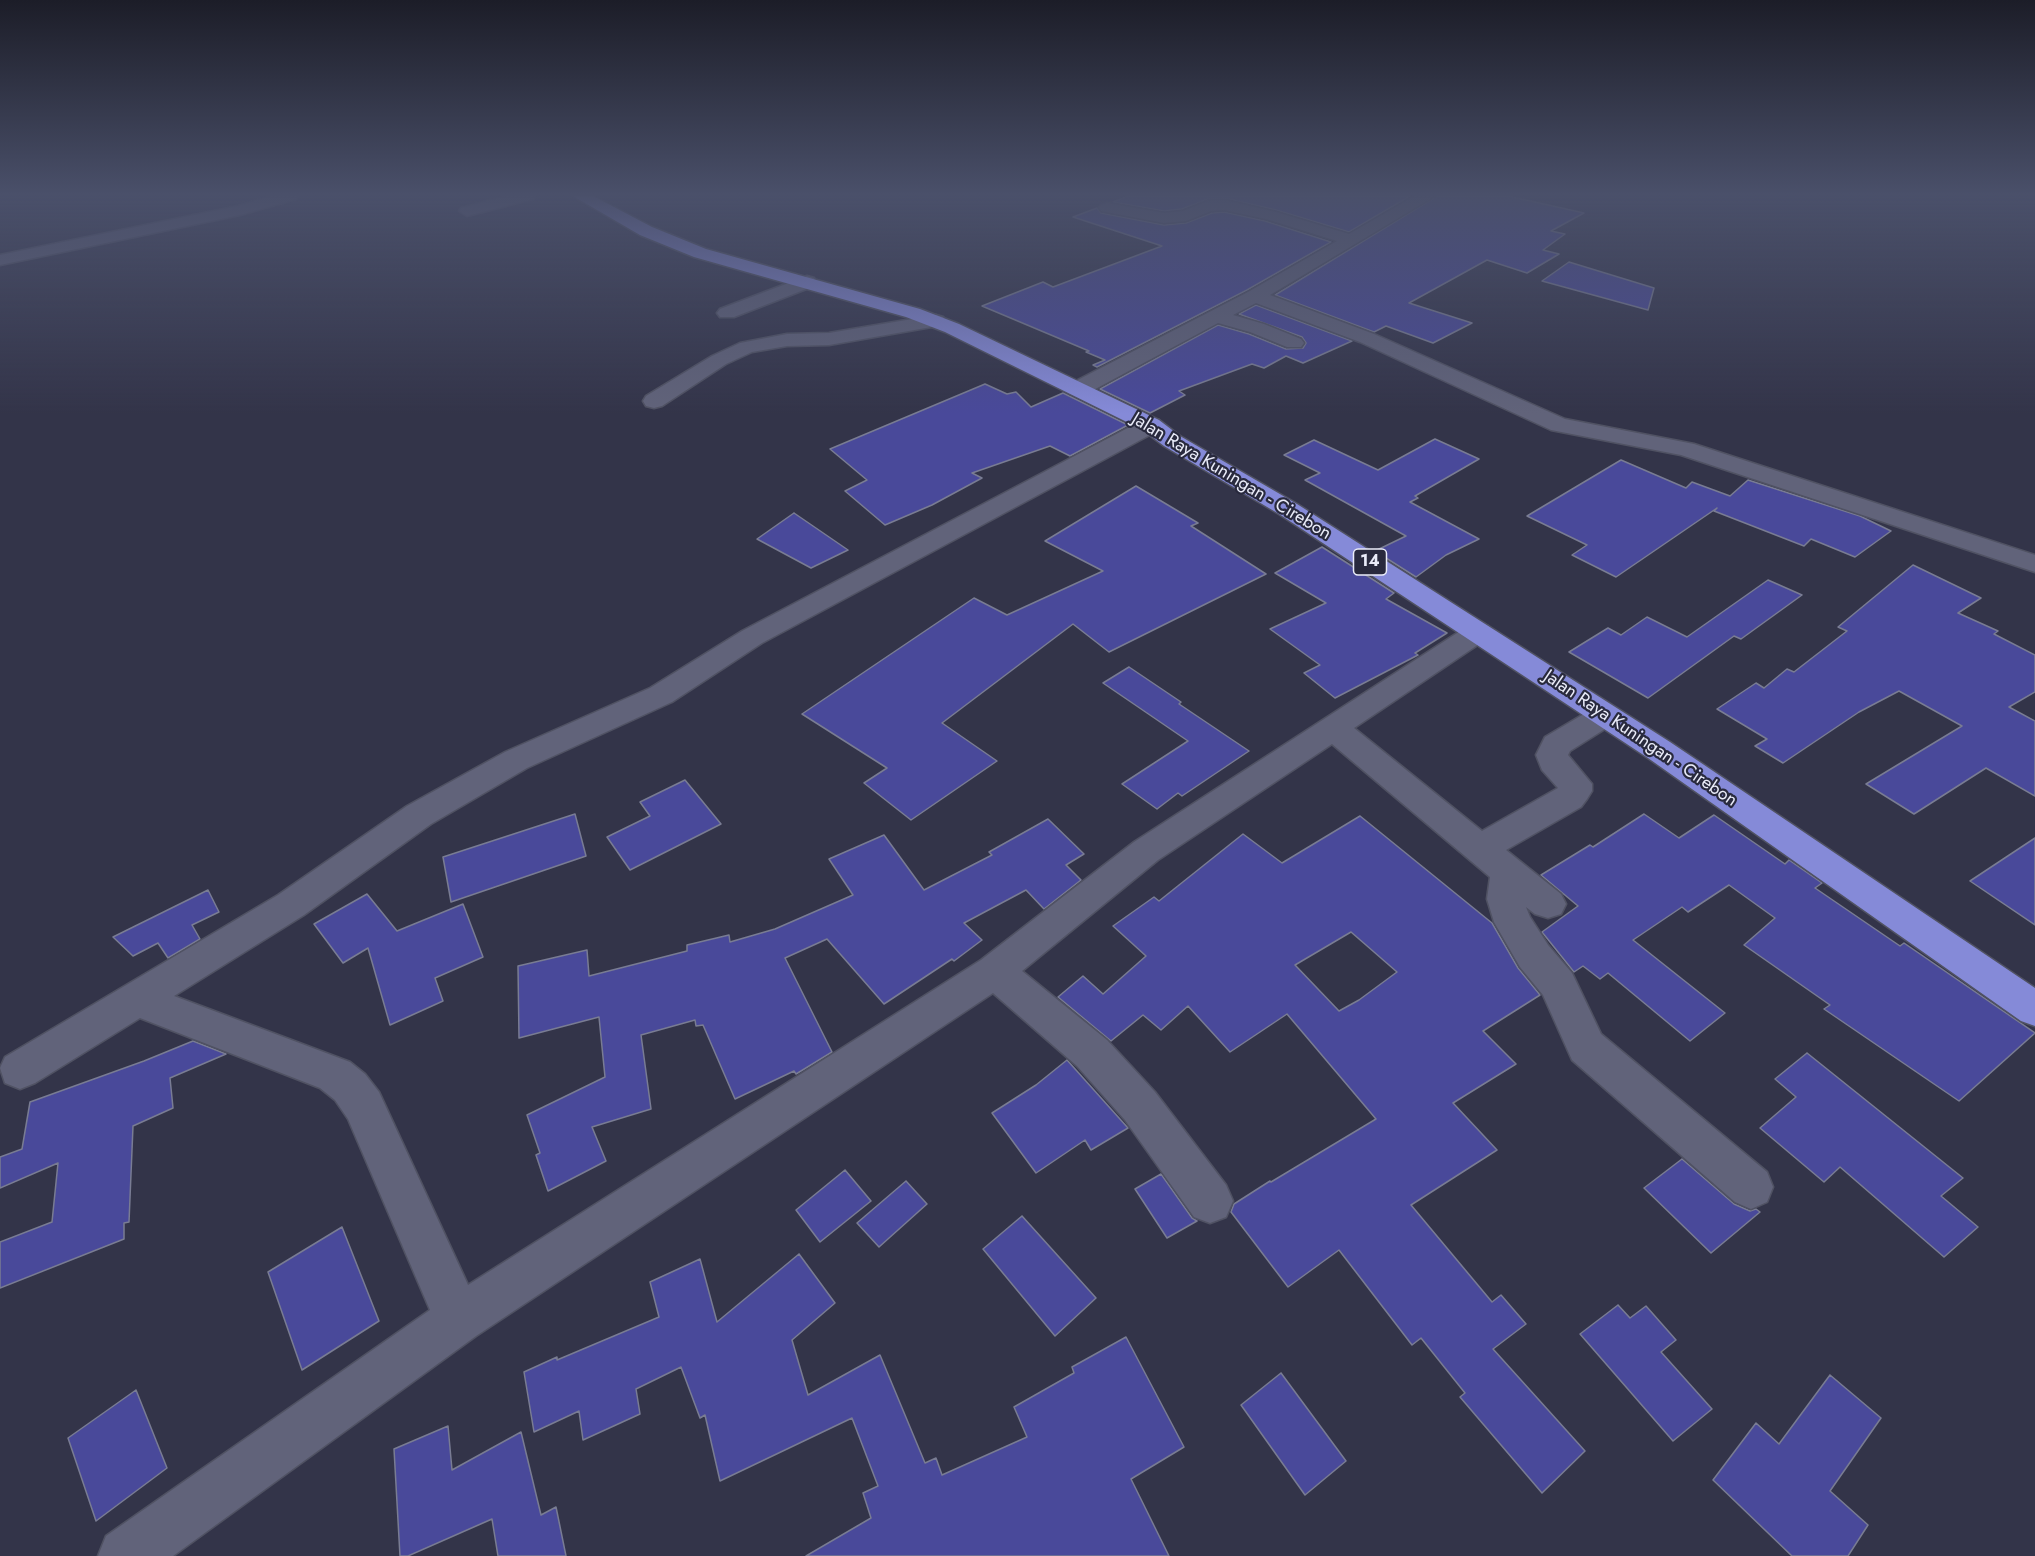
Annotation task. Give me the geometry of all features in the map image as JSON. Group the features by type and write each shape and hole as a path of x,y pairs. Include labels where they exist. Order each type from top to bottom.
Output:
{"highway":[{"name":"Jalan Raya Kuningan - Cirebon","path":"755,269 936,321 996,348 1151,425 1172,441 1288,509 1605,715 2035,1009"}],"street":[{"path":"1078,389 1256,296 1302,269"},
{"path":"727,313 807,282"},
{"path":"1256,296 1367,338 1558,425 1686,449 2035,564"},
{"path":"1216,317 1257,328 1294,343"},
{"path":"654,401 719,360 747,347 787,340 830,339 936,321"},
{"path":"20,1070 139,1000 291,905 419,815 516,760 661,695 752,637 1151,425"},
{"path":"126,1556 459,1319 995,971 1146,851 1478,632"},
{"path":"1494,860 1575,791 1575,784 1554,762 1552,755 1556,746 1605,715"},
{"path":"1334,728 1548,904"},
{"path":"1494,860 1509,884 1505,899 1513,922 1534,956 1558,985 1586,1047 1751,1187"},
{"path":"995,971 1092,1053 1140,1106 1210,1201"},
{"path":"139,1000 335,1075 350,1087 364,1106 459,1319"}],"building":[{"path":"1102,269 1284,269 1097,367 1093,365 1105,360 1086,352 1089,351 982,306 1043,282 1053,287"},
{"path":"1318,269 1471,269 1409,303 1472,323 1433,343 1386,326 1374,332 1275,295"},
{"path":"1514,269 1534,269 1527,273"},
{"path":"1560,269 1591,269 1654,288 1648,310 1542,281"},
{"path":"1256,305 1352,341 1303,363 1286,356 1264,368 1252,364 1179,391 1185,395 1150,413 1100,389 1218,325 1249,334 1286,349 1303,348 1306,343 1302,337 1239,314"},
{"path":"985,384 1007,394 1016,392 1031,407 1063,393 1128,425 1070,456 1050,446 972,473 982,478 932,505 885,525 845,491 867,480 830,449"},
{"path":"1435,439 1479,459 1415,496 1418,498 1410,502 1479,539 1446,555 1416,577 1375,551 1406,536 1305,480 1320,473 1284,455 1314,440 1378,470"},
{"path":"1621,460 1686,488 1692,482 1730,496 1748,480 1860,516 1891,531 1855,557 1811,539 1804,546 1714,511 1717,508 1616,577 1572,555 1587,545 1527,516"},
{"path":"1136,486 1198,523 1191,526 1266,574 1109,652 1073,624 942,723 997,761 911,820 864,783 887,768 802,714 974,598 1007,615 1103,571 1045,541"},
{"path":"794,513 848,550 811,568 757,539"},
{"path":"1322,547 1394,593 1386,599 1447,633 1415,653 1418,655 1335,698 1304,673 1320,665 1270,629 1326,603 1275,573"},
{"path":"1913,565 1981,598 1958,613 1998,631 1994,634 2035,655 2035,692 2009,707 2035,721 2035,796 1986,768 1914,814 1866,784 1962,726 1899,691 1859,712 1783,763 1755,746 1767,739 1717,709 1756,683 1764,688 1787,669 1794,672 1847,631 1838,627"},
{"path":"1768,580 1802,595 1741,639 1734,636 1648,698 1569,652 1608,628 1621,635 1647,617 1687,637"},
{"path":"1129,667 1249,751 1182,796 1178,793 1157,809 1122,784 1188,741 1103,683"},
{"path":"685,780 721,824 630,870 607,837 650,816 640,802"},
{"path":"575,814 586,856 451,902 443,857"},
{"path":"1644,814 1679,838 1714,815 1785,864 1789,860 1822,883 1815,888 1900,946 1904,943 2035,1033 1959,1101 1824,1009 1830,1005 1744,945 1775,918 1729,885 1688,912 1682,907 1633,940 1725,1013 1690,1041 1608,973 1600,979 1583,966 1574,972 1542,932 1578,906 1541,875 1590,845 1593,847"},
{"path":"1360,816 1492,923 1518,968 1540,995 1483,1031 1516,1064 1453,1103 1497,1150 1411,1205 1492,1302 1501,1295 1526,1324 1493,1349 1585,1451 1542,1493 1460,1397 1465,1393 1421,1338 1412,1345 1339,1250 1288,1287 1231,1212 1234,1204 1376,1119 1287,1014 1230,1052 1188,1006 1161,1030 1143,1015 1111,1041 1058,997 1083,976 1103,994 1146,956 1113,926 1154,897 1159,901 1243,834 1282,863","holes":["1351,932 1397,972 1359,1000 1339,1011 1295,965"]},
{"path":"1048,819 1084,854 1066,865 1081,880 1044,909 1026,890 964,923 982,940 954,961 952,959 884,1004 827,939 785,958 832,1052 796,1074 794,1071 735,1099 703,1025 696,1026 695,1020 641,1035 651,1109 592,1127 606,1161 548,1191 536,1155 540,1153 527,1115 605,1077 599,1017 519,1038 518,966 587,950 589,976 687,951 687,945 729,935 730,942 775,929 853,895 829,859 884,835 924,890 992,855 989,852"},
{"path":"2035,838 2035,925 1970,881"},
{"path":"208,890 219,912 192,925 200,939 168,958 158,943 133,956 113,937"},
{"path":"367,894 397,931 463,904 483,957 435,978 443,1001 390,1025 368,948 343,963 314,924"},
{"path":"193,1041 226,1054 170,1078 173,1108 133,1126 129,1222 124,1223 124,1239 0,1288 0,1242 52,1222 58,1163 0,1188 0,1157 22,1149 30,1102"},
{"path":"1807,1053 1963,1178 1941,1196 1978,1227 1944,1257 1840,1167 1824,1182 1760,1128 1796,1097 1775,1079"},
{"path":"1067,1060 1128,1128 1091,1150 1085,1140 1036,1173 992,1113 1036,1085"},
{"path":"1682,1159 1734,1204 1750,1211 1756,1209 1760,1212 1711,1253 1644,1188"},
{"path":"845,1170 871,1201 820,1242 796,1210"},
{"path":"1161,1174 1192,1218 1197,1221 1167,1238 1135,1189"},
{"path":"906,1181 927,1204 879,1247 857,1223"},
{"path":"1022,1216 1096,1298 1055,1336 983,1249"},
{"path":"342,1227 379,1321 302,1370 268,1272"},
{"path":"799,1254 835,1303 792,1340 808,1395 880,1355 925,1463 936,1458 942,1475 1027,1437 1014,1407 1074,1373 1072,1367 1126,1337 1184,1447 1131,1479 1169,1556 806,1556 871,1518 863,1493 878,1486 852,1418 720,1481 705,1415 700,1418 681,1367 636,1389 640,1414 583,1440 579,1411 534,1432 524,1372 659,1317 650,1282 700,1259 717,1322"},
{"path":"1618,1305 1630,1318 1646,1306 1676,1340 1661,1352 1712,1409 1673,1441 1580,1334"},
{"path":"1281,1373 1346,1461 1305,1495 1241,1405"},
{"path":"1830,1375 1881,1418 1830,1491 1868,1525 1848,1556 1792,1556 1713,1480 1756,1423 1779,1444"},
{"path":"136,1390 167,1468 96,1521 68,1438"},
{"path":"448,1426 452,1470 521,1432 541,1515 556,1507 566,1556 498,1556 492,1519 408,1556 400,1556 394,1449"}]}
